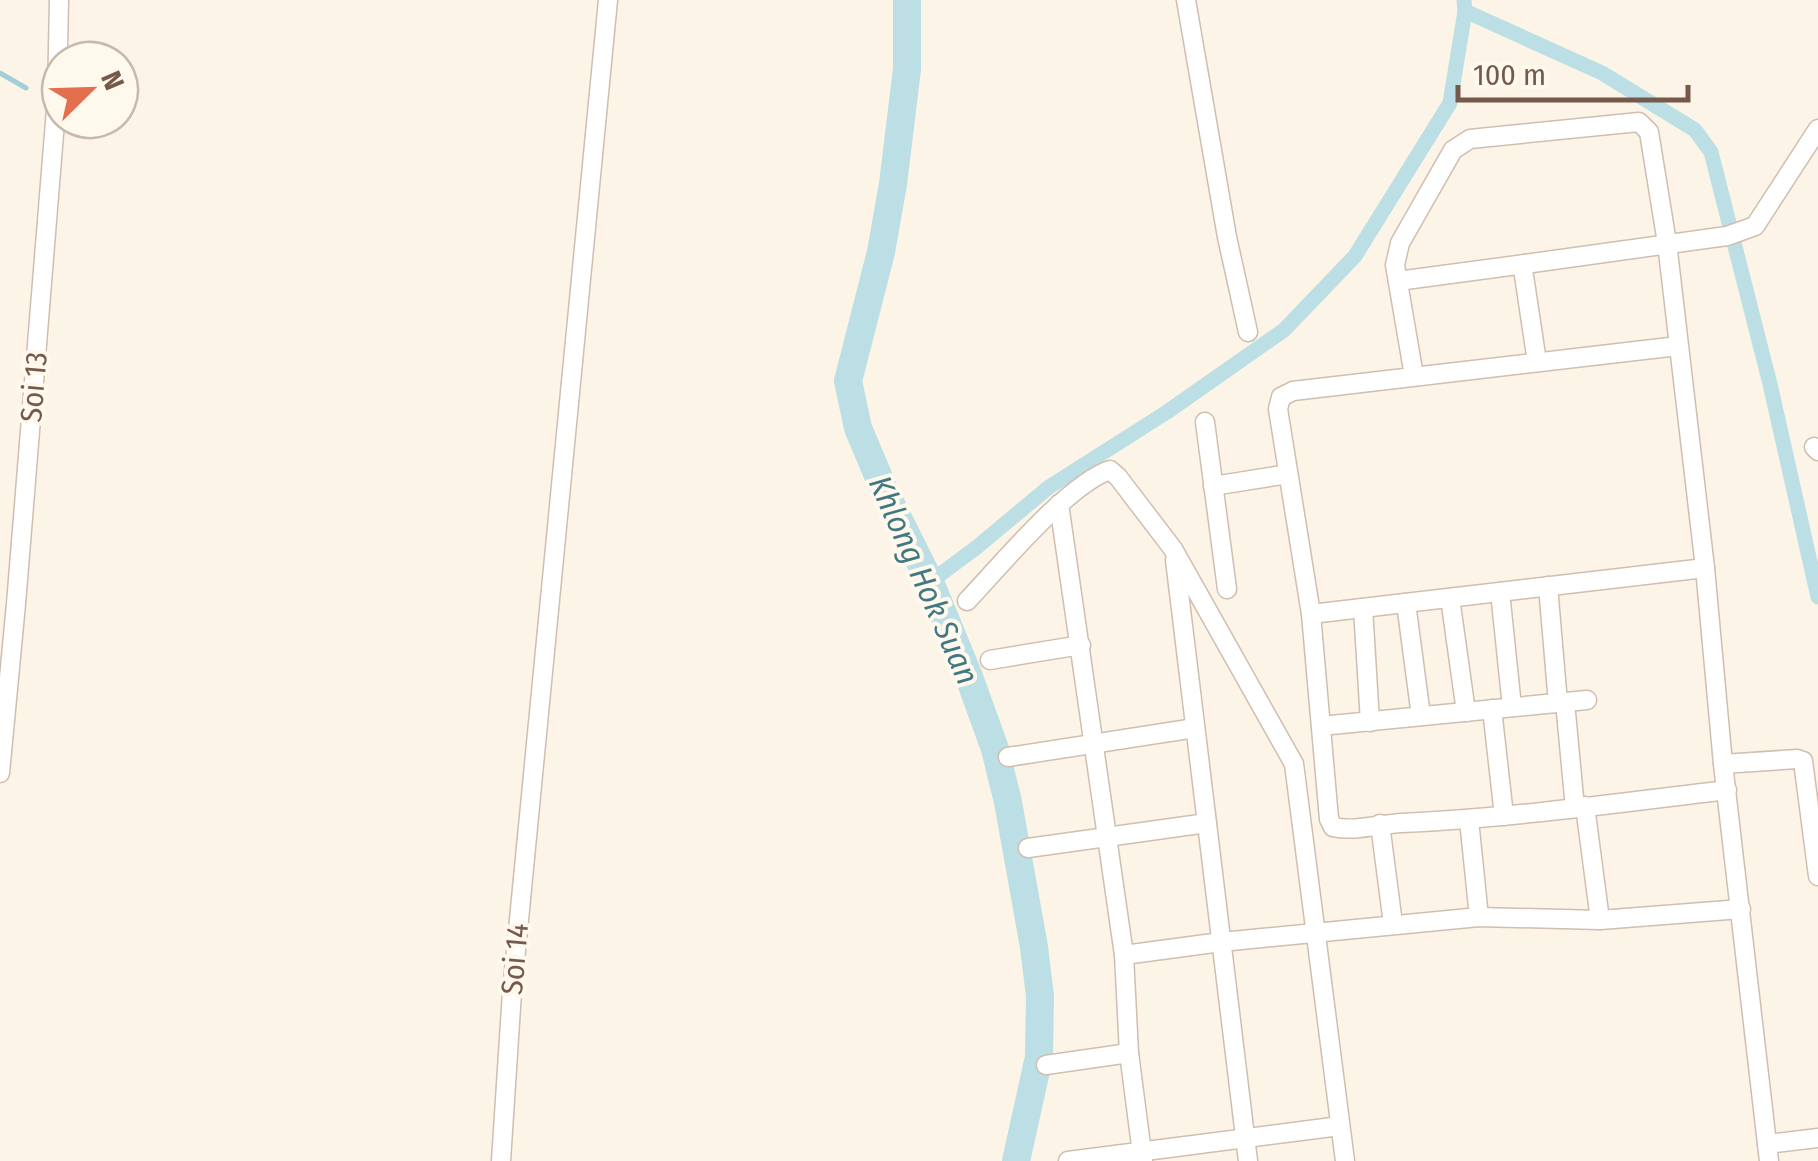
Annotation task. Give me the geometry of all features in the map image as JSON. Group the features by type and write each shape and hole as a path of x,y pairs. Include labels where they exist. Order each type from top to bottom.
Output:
{"street":[{"name":"Soi 13","path":"0,772 58,97 59,0"},
{"name":"Soi 14","path":"501,1161 512,992 608,0"},
{"path":"1186,0 1248,332"},
{"path":"1414,376 1396,265 1400,243 1452,150 1470,139 1640,122 1649,132 1667,243 1768,1152 1818,1138"},
{"path":"1398,281 1728,236 1755,226 1818,129"},
{"path":"1525,264 1537,362"},
{"path":"1678,346 1293,391 1281,396 1278,409 1311,614 1329,819 1333,827 1469,820 1726,790"},
{"path":"1205,422 1226,589"},
{"path":"967,601 1059,504 1110,470 1174,549 1294,764 1345,1161"},
{"path":"1213,486 1288,474"},
{"path":"1059,504 1124,955 1129,1053 1142,1157"},
{"path":"1174,549 1248,1161"},
{"path":"1311,614 1705,568"},
{"path":"1548,586 1561,702 1600,920"},
{"path":"1500,592 1512,708"},
{"path":"1450,598 1466,712"},
{"path":"1406,603 1421,716"},
{"path":"1362,608 1370,722"},
{"path":"990,660 1080,645"},
{"path":"1321,726 1587,700"},
{"path":"1492,710 1504,816"},
{"path":"1008,757 1196,728"},
{"path":"1723,764 1803,761 1818,876"},
{"path":"1469,820 1480,916"},
{"path":"1028,848 1207,823"},
{"path":"1380,824 1393,924"},
{"path":"1124,955 1480,916 1600,920 1741,909"},
{"path":"1046,1065 1129,1053"},
{"path":"1068,1161 1142,1157 1340,1126"}],"waterway":[{"name":"Khlong Hok Suan","path":"907,0 907,69 893,184 881,252 848,381 858,428 968,674 995,749 1008,802 1040,996 1039,1057 1016,1161"},
{"path":"930,582 1049,487 1167,412 1284,330 1355,256 1450,103 1464,0"},
{"path":"1465,11 1602,73 1695,130 1711,152 1770,384 1818,597"},
{"path":"0,73 26,88"}]}
